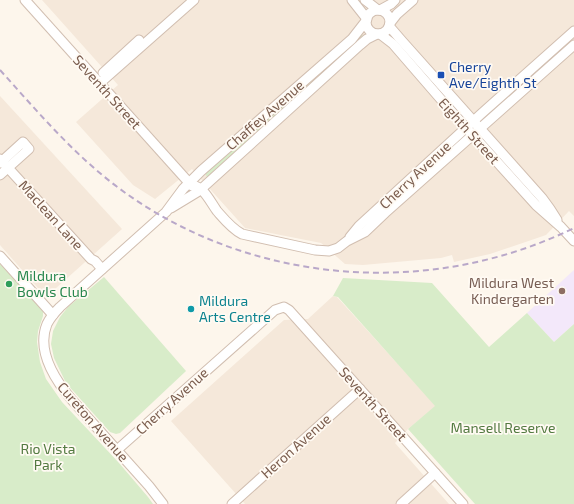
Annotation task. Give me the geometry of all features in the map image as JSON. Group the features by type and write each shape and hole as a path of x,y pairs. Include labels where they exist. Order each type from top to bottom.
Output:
{"street":[{"name":"Seventh Street","path":"25,0 189,183"},
{"path":"98,81 184,0"},
{"path":"98,81 194,0"},
{"path":"352,0 367,20 368,28 373,33 378,34 386,31 397,14 413,0"},
{"path":"365,0 386,14 390,20 390,24"},
{"path":"367,20 371,13 391,4 396,0"},
{"name":"Chaffey Avenue","path":"166,212 189,183 201,171 352,39 367,20"},
{"name":"Eighth Street","path":"390,24 402,41 542,198 561,227"},
{"name":"Cherry Avenue","path":"347,241 359,226 574,31"},
{"name":"Chaffey Avenue","path":"53,315 166,212 199,191 360,45 378,34"},
{"name":"Eighth Street","path":"378,34 393,44 466,128 536,205 561,227 574,241"},
{"path":"564,40 573,48"},
{"name":"Cherry Avenue","path":"199,191 207,196 236,231 249,236 315,250 333,250 365,232 573,48"},
{"path":"312,73 320,81"},
{"path":"249,129 257,138"},
{"path":"0,175 3,163"},
{"name":"Maclean Lane","path":"3,163 91,259 95,261 102,269"},
{"path":"189,183 199,191"},
{"path":"0,256 53,315"},
{"name":"Seventh Street","path":"282,307 286,308 292,314 463,504"},
{"name":"Cherry Avenue","path":"117,450 257,325 275,310 282,307"},
{"name":"Cureton Avenue","path":"53,315 48,323 44,338 45,354 48,364 66,394 149,486 163,504"},
{"name":"Heron Avenue","path":"232,504 360,389"},
{"path":"401,504 435,473"}],"shaded area":[{"path":"42,0 574,0 574,216 569,211 546,235 490,254 454,262 452,255 441,258 363,265 345,264 321,243 245,228 192,169 155,199 133,185 76,122 118,85"},
{"path":"0,96 122,229 46,297 0,245"},
{"name":"Mildura West Kindergarten","path":"574,270 574,324 554,342 527,313"},
{"path":"333,296 337,297 436,406 408,429 395,443 449,504 245,504 171,421 284,320 308,319"}],"green space":[{"path":"360,34 362,34 363,37 320,76 317,74"},
{"path":"311,79 314,82 258,132 255,129"},
{"path":"249,135 252,138 209,177 207,177 205,173"},
{"name":"Rio Vista Park","path":"0,264 43,310 37,342 40,362 46,379 62,402 119,463 153,504 0,504"},
{"path":"104,277 186,371 120,433 116,434 110,432 66,383 54,358 51,344 53,331 60,317 68,307"},
{"name":"Mansell Reserve","path":"343,278 432,283 489,347 527,313 554,342 574,324 574,504 475,504 408,429 435,406 338,297 333,296"}],"railway":[{"path":"0,70 87,162 120,189 171,221 225,246 283,262 341,271 401,272 460,265 518,251 574,228"}],"place":[{"name":"Cherry Ave/Eighth St","path":"441,75"},
{"name":"Mildura Bowls Club","path":"9,284"},
{"name":"Mildura West Kindergarten","path":"562,291"},
{"name":"Mildura Arts Centre","path":"191,309"}]}
